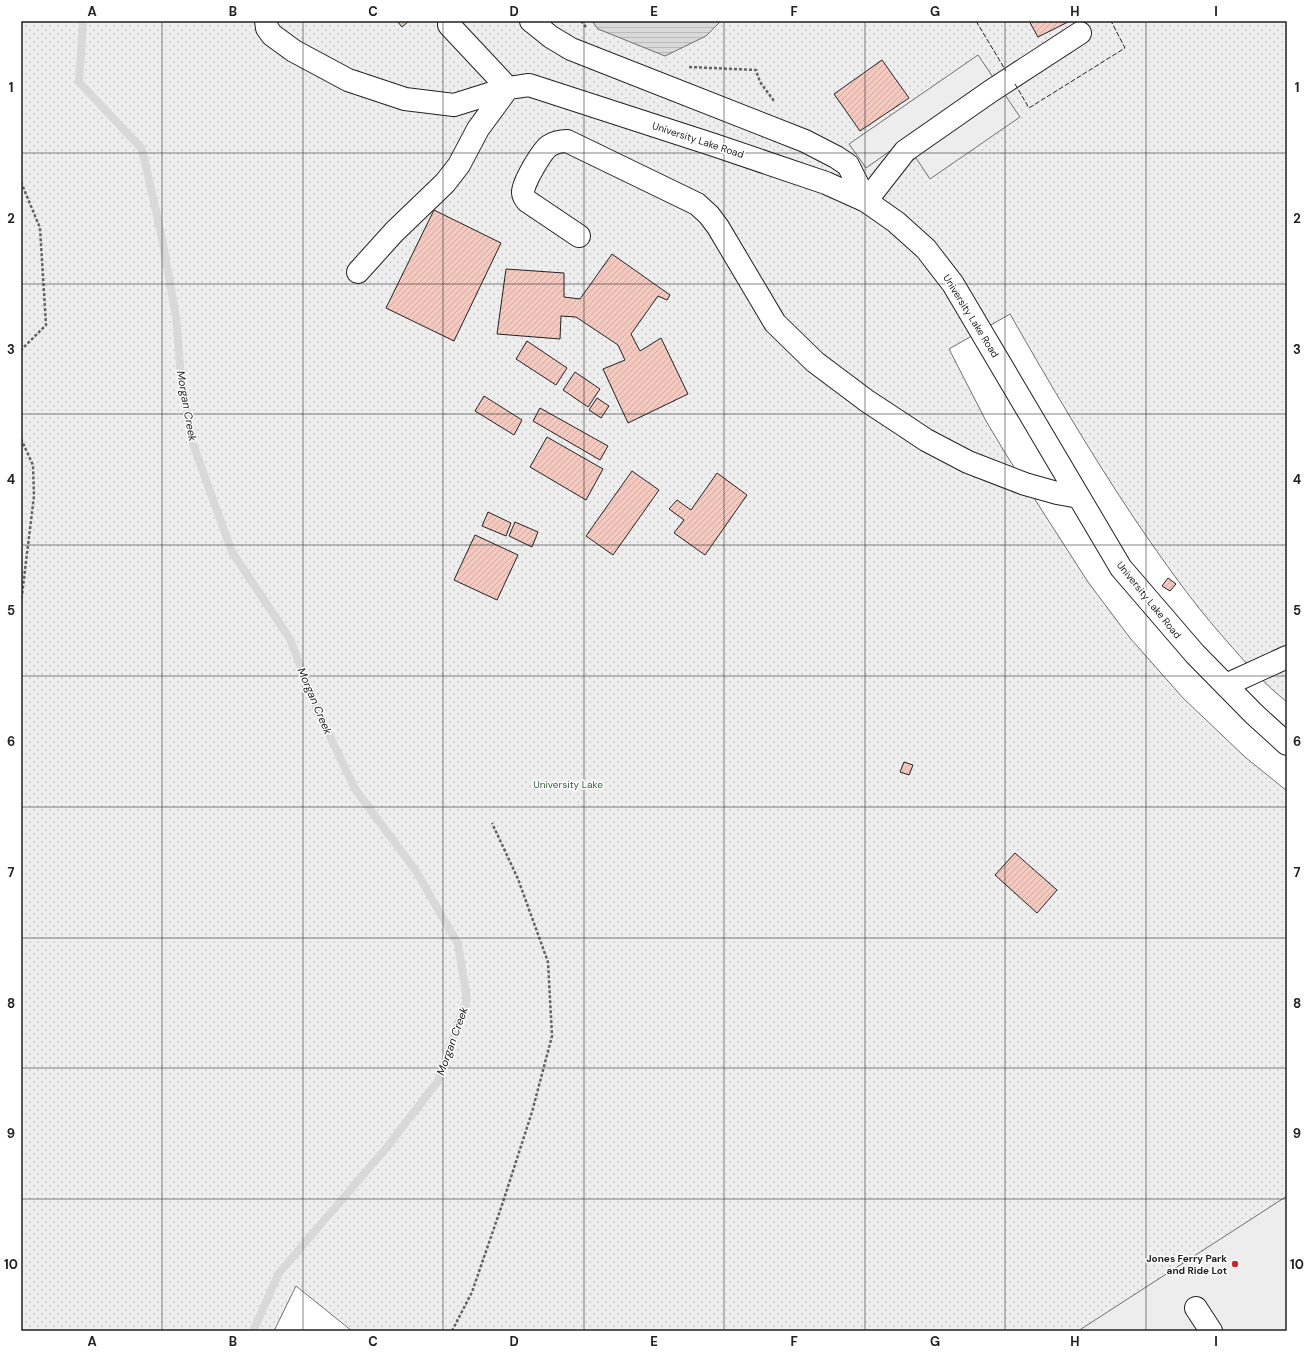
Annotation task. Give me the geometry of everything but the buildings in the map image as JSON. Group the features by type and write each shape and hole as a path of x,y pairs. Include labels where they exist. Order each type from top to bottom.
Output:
{"street":[{"name":"University Lake Road","path":"266,21 267,28 272,35 294,51 348,80 404,99 454,105 508,88 529,85 729,150 826,184 866,201 896,222 926,249 953,284 1121,568 1195,654 1254,714 1287,744"},
{"path":"531,21 551,37 571,49 805,141 836,157 848,165 866,201 905,151 990,91 1080,33"},
{"path":"358,272 394,232 446,183 459,165 478,129 508,88 449,25"},
{"path":"579,236 527,201 522,193 541,153 558,141 567,141 697,204 718,227 775,323 815,362 867,401 926,440 968,462 1031,486 1079,497"},
{"path":"1226,685 1287,657"},
{"path":"1196,1308 1212,1331"}],"path":[{"path":"21,182 40,228 46,325 21,350"},
{"path":"21,439 33,465 34,496 21,603"},
{"path":"452,1331 472,1292 503,1202 532,1112 552,1036 548,962 518,879 492,823"}],"green space":[{"name":"University Lake","path":"21,21 1287,21 1287,702 1262,680 1239,656 1201,611 1168,567 1136,521 1087,445 1010,314 949,349 986,421 1007,456 1088,582 1130,638 1183,698 1245,757 1287,791 1287,1331 352,1331 296,1286 274,1331 21,1331"}],"shaded area":[{"path":"592,21 721,21 706,36 665,56 598,29"},
{"path":"978,55 1020,117 930,179 916,158 901,167 890,151 866,168 849,144"},
{"name":"Jones Ferry Park and Ride Lot","path":"1287,1196 1287,1331 1078,1331"}],"waterway":[{"name":"Morgan Creek","path":"83,21 79,82 142,149 162,238 176,317 181,378 193,444 232,552 290,639 316,707 355,789 416,871 458,944 467,999 438,1081 387,1147 279,1273 253,1331"}],"fence":[{"path":"976,21 1006,71"},
{"path":"1015,84 1029,108 1125,48 1111,21"}],"place":[{"name":"Jones Ferry Park and Ride Lot","path":"1235,1264"}]}
